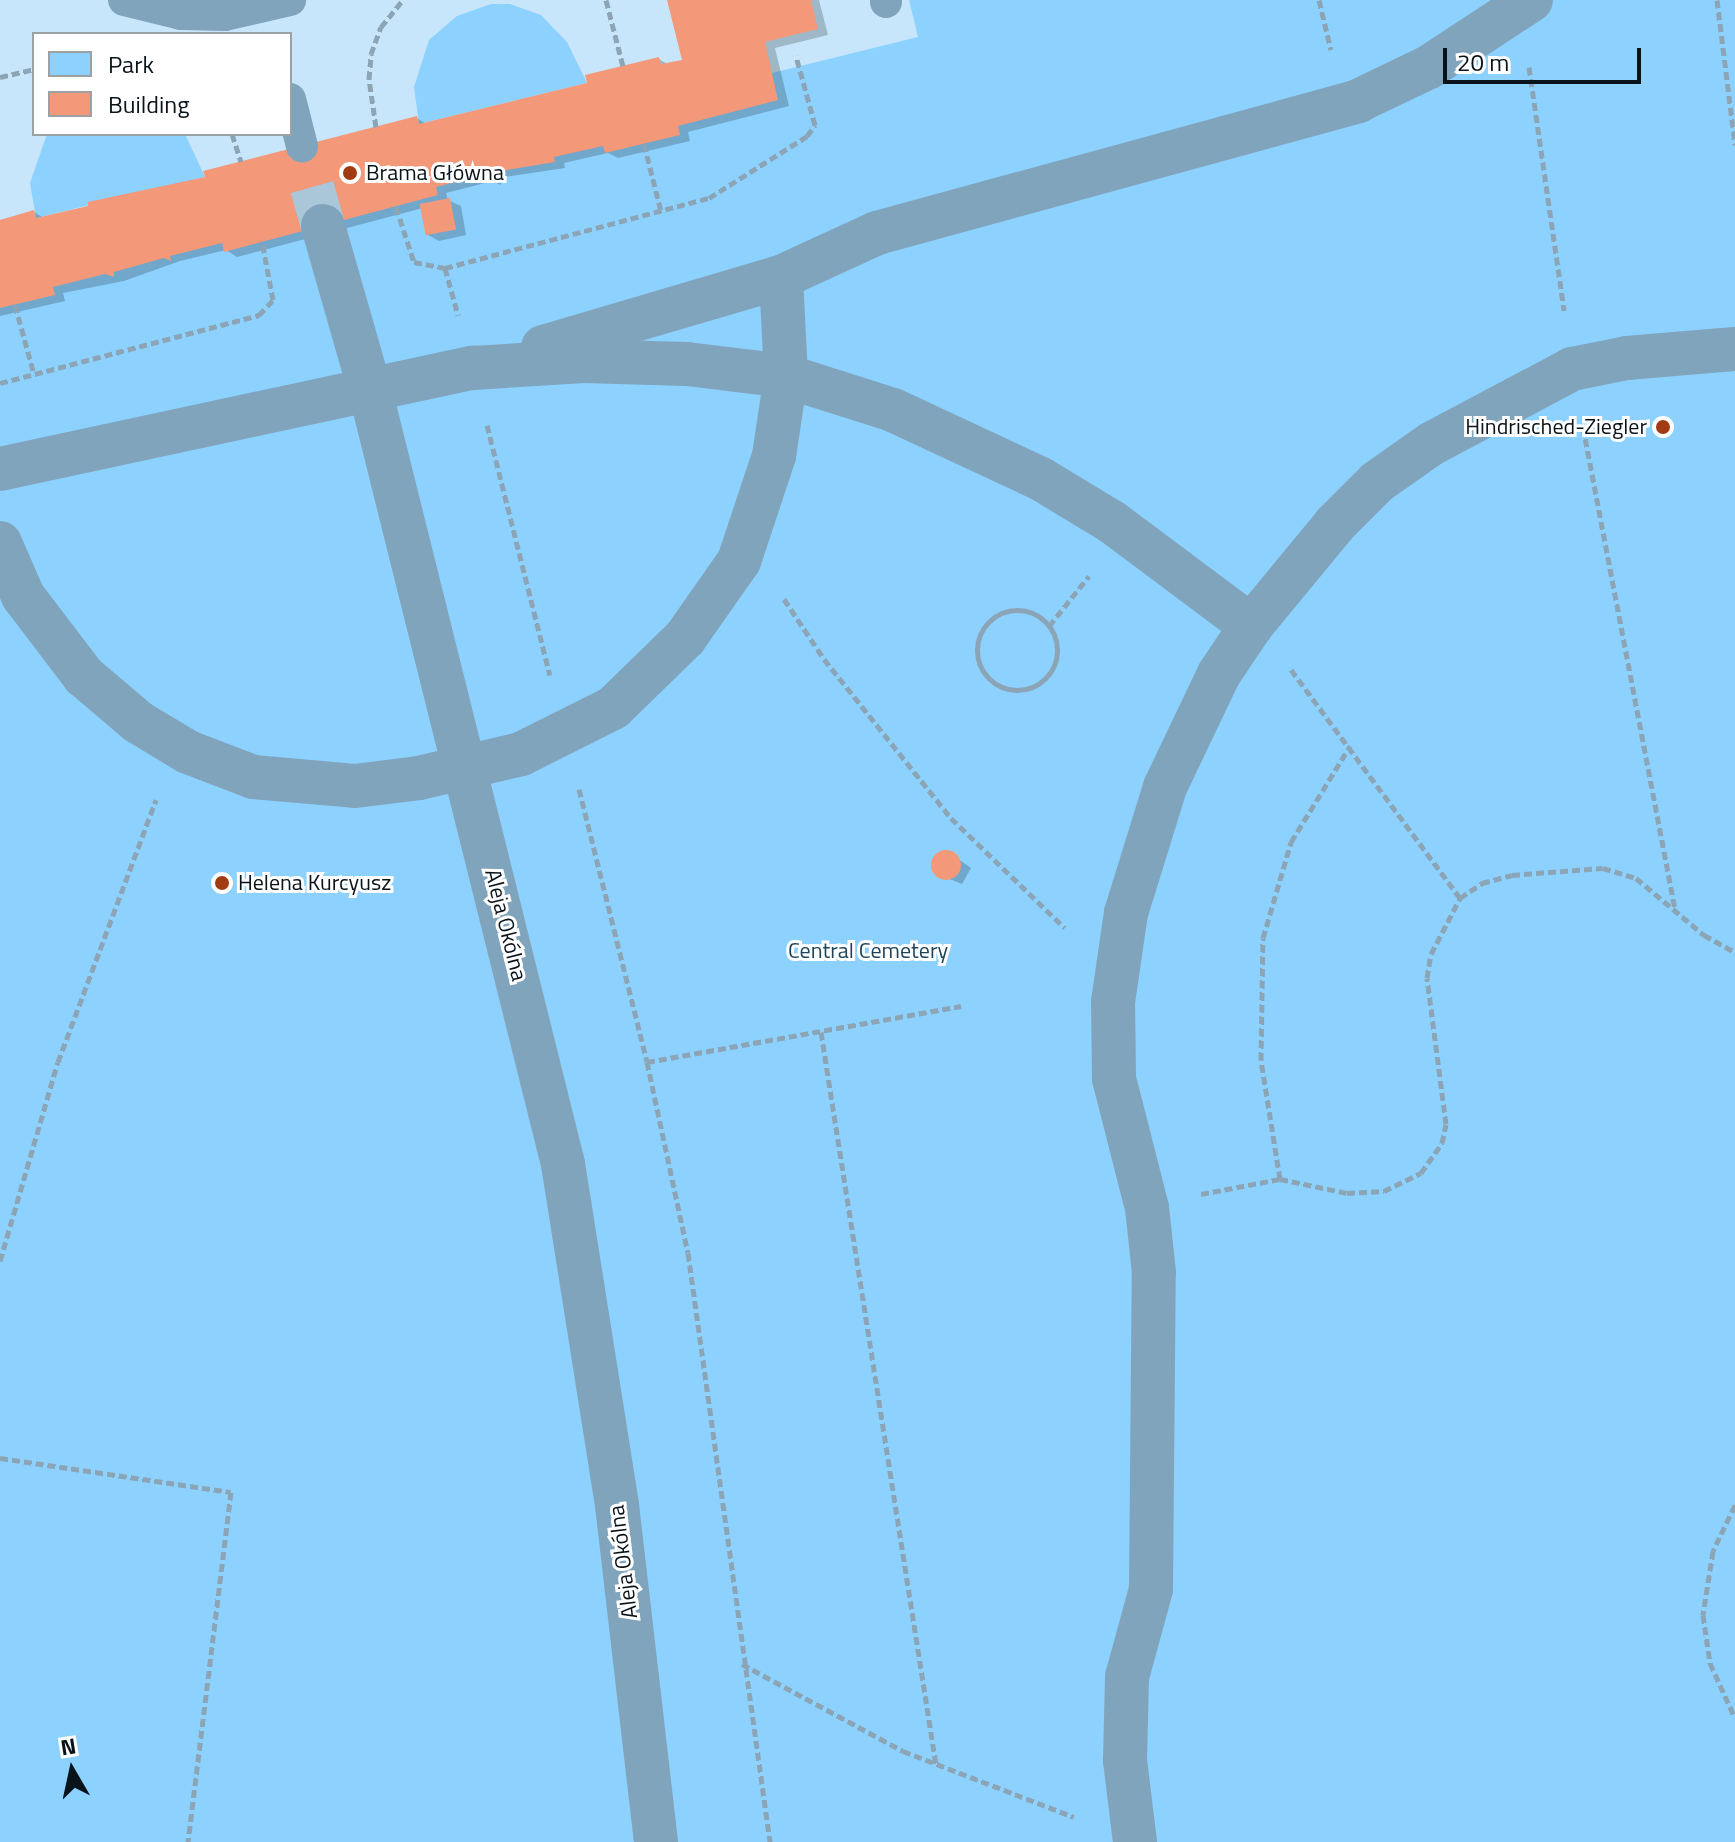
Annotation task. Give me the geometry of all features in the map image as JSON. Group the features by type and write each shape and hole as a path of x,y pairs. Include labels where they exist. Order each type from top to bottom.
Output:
{"street":[{"path":"0,469 473,368 781,277 877,233 1358,101 1429,67 1526,4"},
{"name":"Aleja Okólna","path":"323,226 370,390 556,1134 579,1252 617,1505 656,1842"},
{"path":"3,561 50,638 84,676 138,722 177,745 253,777 297,785 355,786 466,768 521,754 613,708 653,672 710,607 746,541 774,456 786,376 781,277"},
{"path":"1134,1837 1125,1760 1127,1677 1151,1589 1154,1273 1147,1208 1114,1079 1115,978 1126,913 1165,787 1219,674 1251,626 1335,524 1377,482 1431,444 1572,369 1627,358 1735,349"},
{"path":"473,368 584,361 687,364 786,376 893,410 1041,479 1112,522 1251,626"}],"lane":[{"path":"124,0 181,14 277,14"},
{"path":"292,107 302,146"}],"path":[{"path":"376,127 369,79 371,54 381,27 403,0"},
{"path":"606,0 623,66"},
{"path":"1717,0 1735,145"},
{"path":"1526,4 1572,369 1675,910"},
{"path":"396,207 414,262 428,268 661,211 734,186 807,136 815,125 796,56"},
{"path":"0,77 32,69"},
{"path":"233,136 241,162"},
{"path":"644,144 661,211"},
{"path":"0,383 259,315 273,300 262,241"},
{"path":"15,305 34,374"},
{"path":"473,368 647,1062 688,1253 742,1664 770,1842"},
{"path":"746,541 824,659 951,818 1115,978"},
{"path":"1026,610 1039,616 1056,637 1056,661 1041,683 1005,688 984,674 977,647 980,633 999,613 1026,610"},
{"path":"1251,626 1350,746 1460,898"},
{"path":"0,1261 58,1062 177,745"},
{"path":"1280,1179 1261,1060 1263,938 1291,842 1350,746"},
{"path":"1147,1208 1280,1179 1366,1194 1406,1183 1434,1158 1446,1124 1427,978 1431,954 1460,898 1482,883 1512,875 1603,868 1636,878 1735,952"},
{"path":"647,1062 961,1006"},
{"path":"821,1032 936,1765"},
{"path":"0,1458 231,1492 188,1842"},
{"path":"1735,1505 1713,1551 1703,1615 1710,1663 1735,1718"},
{"path":"742,1664 936,1765 1046,1809 1134,1837"}],"green space":[{"name":"Central Cemetery","path":"909,0 1735,0 1735,1842 0,1842 0,263 918,37"},
{"path":"491,4 510,4 541,15 567,42 587,83 419,124 414,87 429,40 457,16"},
{"path":"46,136 186,136 205,177 36,218 30,183"}],"building":[{"name":"Brama Główna","path":"667,0 811,0 818,29 765,42 778,100 678,126 680,135 605,153 603,146 554,157 555,162 495,172 496,177 488,180 486,174 436,187 438,195 224,252 222,243 170,256 171,261 164,258 114,272 114,277 105,274 53,287 55,295 0,308 0,220 34,210 36,218 88,206 88,202 205,177 203,171 417,116 419,124 587,83 585,75 659,57 661,64 682,60"},
{"path":"450,198 456,229 426,235 420,204"},
{"path":"946,850 952,851 960,859 960,871 952,879 946,880 940,879 932,871 931,865 932,859 940,851"}],"tunnel":[{"path":"312,187 323,226"}],"place":[{"name":"Brama Główna","path":"350,173"},
{"name":"Hindrisched-Ziegler","path":"1663,427"},
{"name":"Helena Kurcyusz","path":"222,883"}]}
